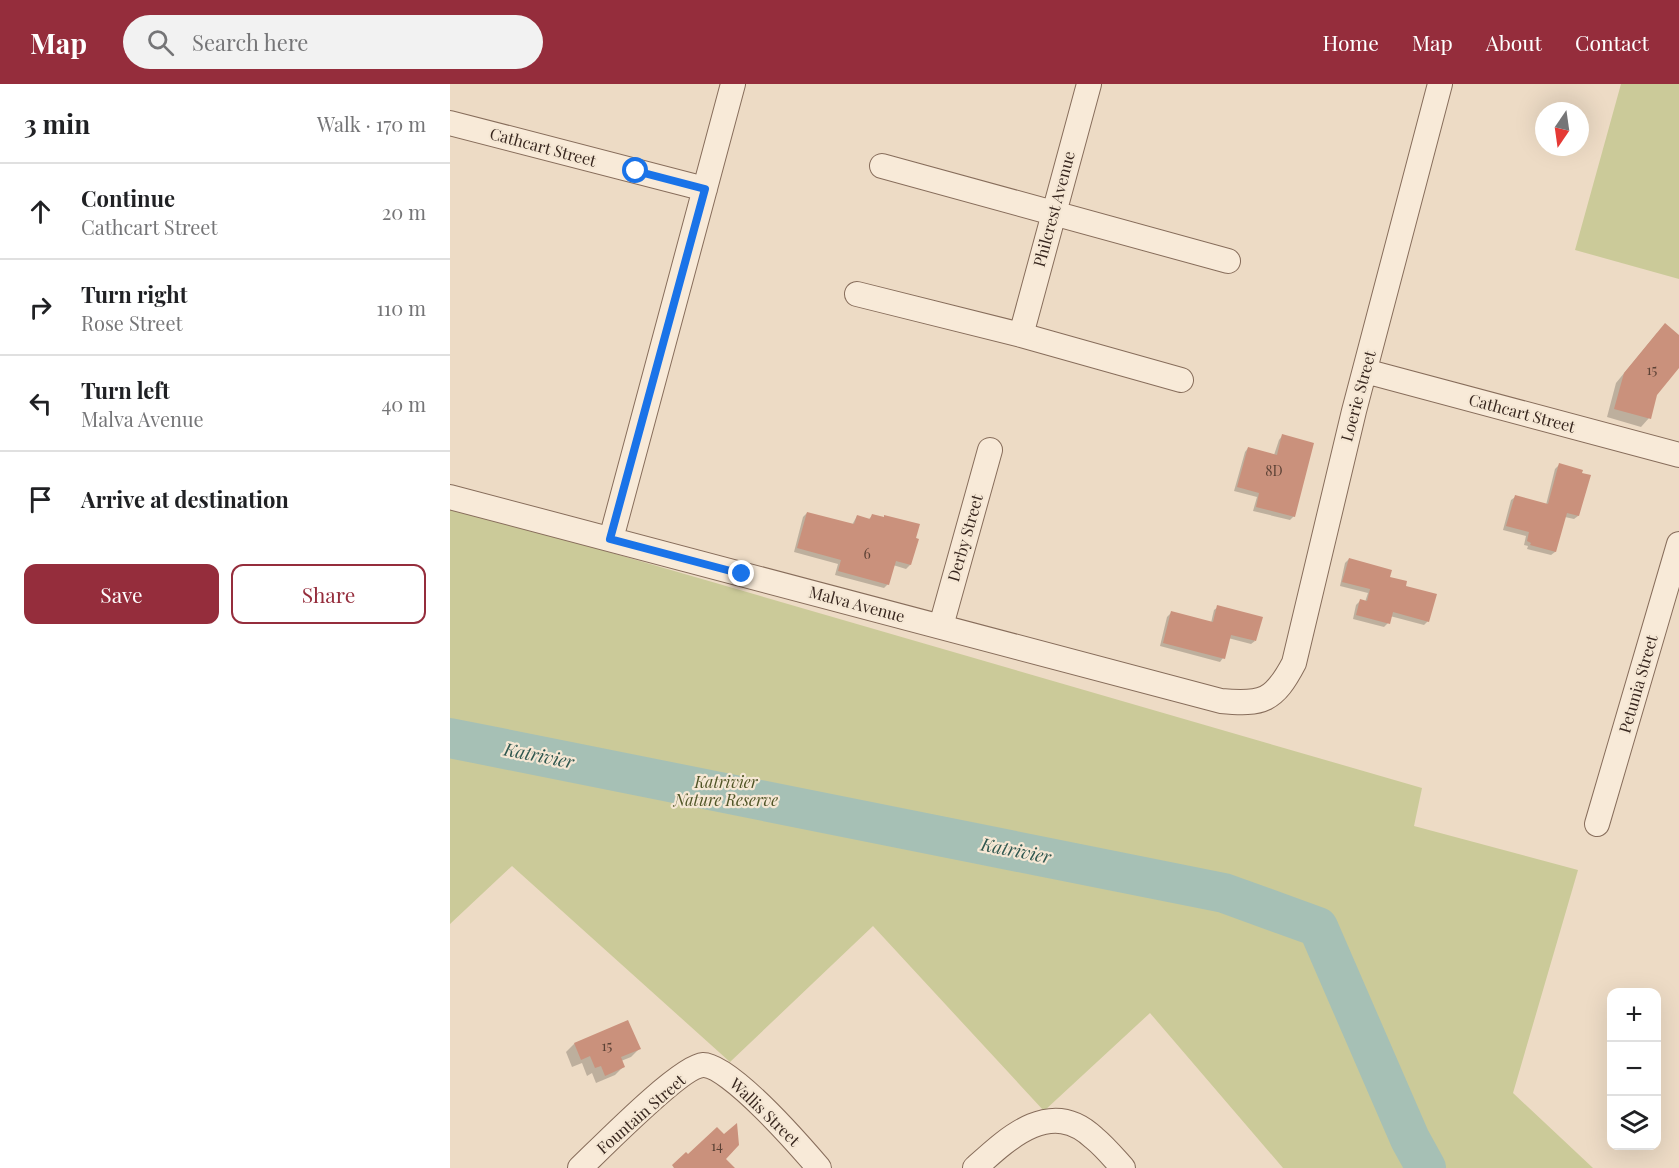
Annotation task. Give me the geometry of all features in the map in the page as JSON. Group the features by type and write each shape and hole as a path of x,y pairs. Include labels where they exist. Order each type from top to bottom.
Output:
{"street":[{"path":"610,539 733,84"},
{"name":"Philcrest Avenue","path":"1021,335 1089,84"},
{"name":"Loerie Street","path":"1265,700 1285,680 1294,663 1365,370 1440,84"},
{"name":"Cathcart Street","path":"450,123 705,189"},
{"path":"882,166 1228,261"},
{"path":"857,294 1021,335 1181,380"},
{"name":"Cathcart Street","path":"1365,370 1679,455"},
{"name":"Derby Street","path":"941,626 990,450"},
{"name":"Malva Avenue","path":"450,497 1221,701 1244,704 1265,700"},
{"name":"Petunia Street","path":"1597,824 1679,544"},
{"name":"Fountain Street","path":"580,1168 669,1085 694,1068 704,1065"},
{"name":"Wallis Street","path":"704,1065 718,1069 738,1084 819,1168"},
{"path":"975,1168 1005,1141 1028,1126 1046,1121 1064,1122 1093,1136 1123,1168"}],"green space":[{"path":"1621,84 1679,84 1679,279 1575,250"},
{"name":"Katrivier Nature Reserve","path":"450,506 1422,788 1414,826 1578,870 1513,1093 1593,1168 1283,1168 1150,1013 1044,1111 873,926 730,1062 512,866 450,924"}],"building":[{"path":"1665,323 1679,335 1679,368 1657,395 1651,419 1614,409 1624,373"},
{"path":"1282,434 1314,443 1295,517 1256,507 1259,493 1237,487 1248,447 1277,455"},
{"path":"1559,463 1583,470 1582,473 1591,475 1579,516 1567,513 1556,552 1530,545 1531,543 1527,541 1529,532 1506,526 1515,495 1548,504"},
{"path":"807,512 854,524 857,515 870,519 872,514 920,524 916,538 919,539 911,565 896,561 889,585 838,571 841,560 797,548"},
{"path":"1349,558 1392,570 1390,577 1407,581 1406,586 1437,594 1429,622 1393,612 1390,624 1356,615 1360,599 1367,601 1370,589 1342,582"},
{"path":"1217,605 1263,617 1256,641 1231,635 1225,659 1163,643 1171,611 1213,622"},
{"path":"628,1020 641,1049 621,1057 625,1067 605,1076 601,1066 595,1068 590,1056 581,1060 574,1043"},
{"path":"737,1123 739,1145 726,1159 735,1168 674,1168 672,1165 686,1152 688,1154 717,1127 724,1134"}],"waterway":[{"name":"Katrivier","path":"450,738 1224,893 1318,927 1410,1139 1426,1168"}],"route":[{"path":"636,171 705,189 610,539 742,574"}]}
